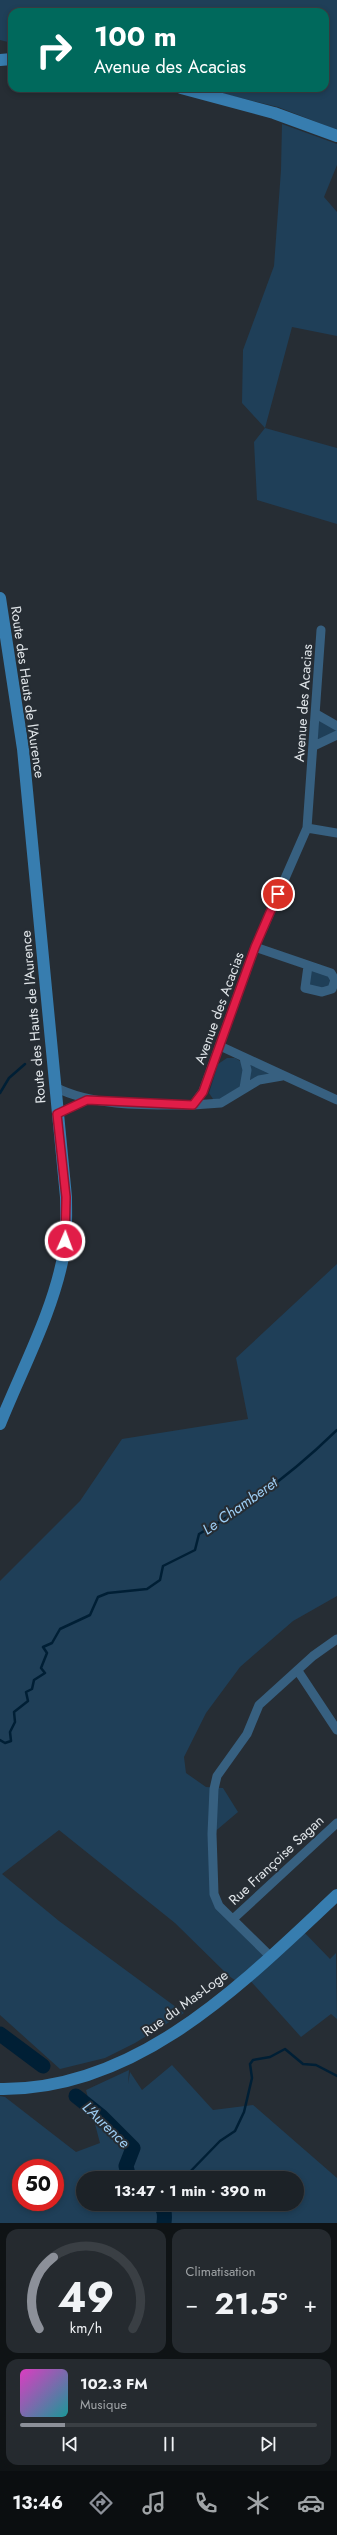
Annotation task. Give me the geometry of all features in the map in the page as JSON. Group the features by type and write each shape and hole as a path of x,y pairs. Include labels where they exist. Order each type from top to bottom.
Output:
{"main road":[{"path":"195,92 274,113 337,136"},
{"name":"Route des Hauts de l'Aurence","path":"0,598 23,749 66,1197 65,1250 54,1291 0,1424"},
{"name":"Rue du Mas-Loge","path":"0,2089 47,2085 74,2079 136,2056 179,2030 271,1957 337,1895"}],"street":[{"name":"Avenue des Acacias","path":"193,1105 203,1092 255,947 307,828 322,630"},
{"path":"316,714 337,726"},
{"path":"314,746 337,736"},
{"path":"307,828 337,833"},
{"path":"255,947 308,966"},
{"path":"220,1046 282,1076 337,1100"},
{"path":"244,1058 247,1070 244,1088"},
{"path":"55,1087 87,1100 193,1105 221,1103 259,1080 282,1076"},
{"path":"57,1114 87,1100"},
{"path":"271,1957 233,1918 219,1906 214,1894 212,1834 214,1789 217,1776 248,1734 259,1705 313,1656 337,1639"},
{"path":"298,1671 337,1730"},
{"name":"Rue Françoise Sagan","path":"233,1918 337,1823"}],"shaded area":[{"path":"0,0 337,0 337,130 278,107 216,92 329,92 329,8 8,8 8,42 0,40"},
{"path":"282,124 337,144 337,165 324,197 337,212 337,336 292,327 265,428 242,403 243,350 274,266 281,170"},
{"path":"265,428 337,448 337,524 257,500 254,442"},
{"path":"316,714 337,726 337,735 314,746"},
{"path":"308,966 331,973 332,989 305,988"},
{"path":"227,1058 235,1058 242,1062 244,1068 241,1086 219,1100 213,1099 209,1093 218,1064"},
{"path":"244,1058 282,1076 244,1088"},
{"path":"337,1264 337,1596 293,1621 240,1667 206,1713 184,1757 186,1773 206,1787 223,1788 238,1812 212,1834 214,1894 271,1957 301,1929 330,1959 336,1953 337,2019 331,2014 301,2037 247,1977 239,1983 229,1976 175,1923 59,1830 2,1874 59,1921 184,2013 135,2043 105,2058 60,2069 0,2015 0,1581 80,1501 122,1439 248,1419 236,1358"},
{"path":"172,2065 213,2110 253,2105 337,2178 337,2223 0,2223 0,2096 5,2097 76,2152 100,2143 86,2090 129,2070 128,2084 130,2072 142,2090"}],"waterway":[{"path":"0,1093 9,1078 25,1064"},
{"name":"Le Chamberet","path":"0,1740 5,1743 11,1741 10,1732 15,1722 14,1712 28,1701 26,1692 32,1689 34,1680 45,1673 41,1668 47,1653 43,1647 52,1643 60,1629 90,1615 98,1597 108,1593 147,1589 160,1580 163,1566 195,1550 199,1534 236,1512 289,1473 337,1430"},
{"name":"L'Aurence","path":"0,2034 43,2066"},
{"path":"191,2171 220,2141 235,2131 244,2112 252,2078 250,2064 253,2060 270,2057 285,2049 303,2064 316,2065 337,2076"},
{"name":"L'Aurence","path":"76,2096 101,2116 133,2148 126,2166 127,2171"},
{"name":"L'Aurence","path":"164,2211 164,2223"}],"route":[{"path":"65,1241 66,1197 57,1114 87,1100 193,1105 203,1092 255,947 278,894"}]}
